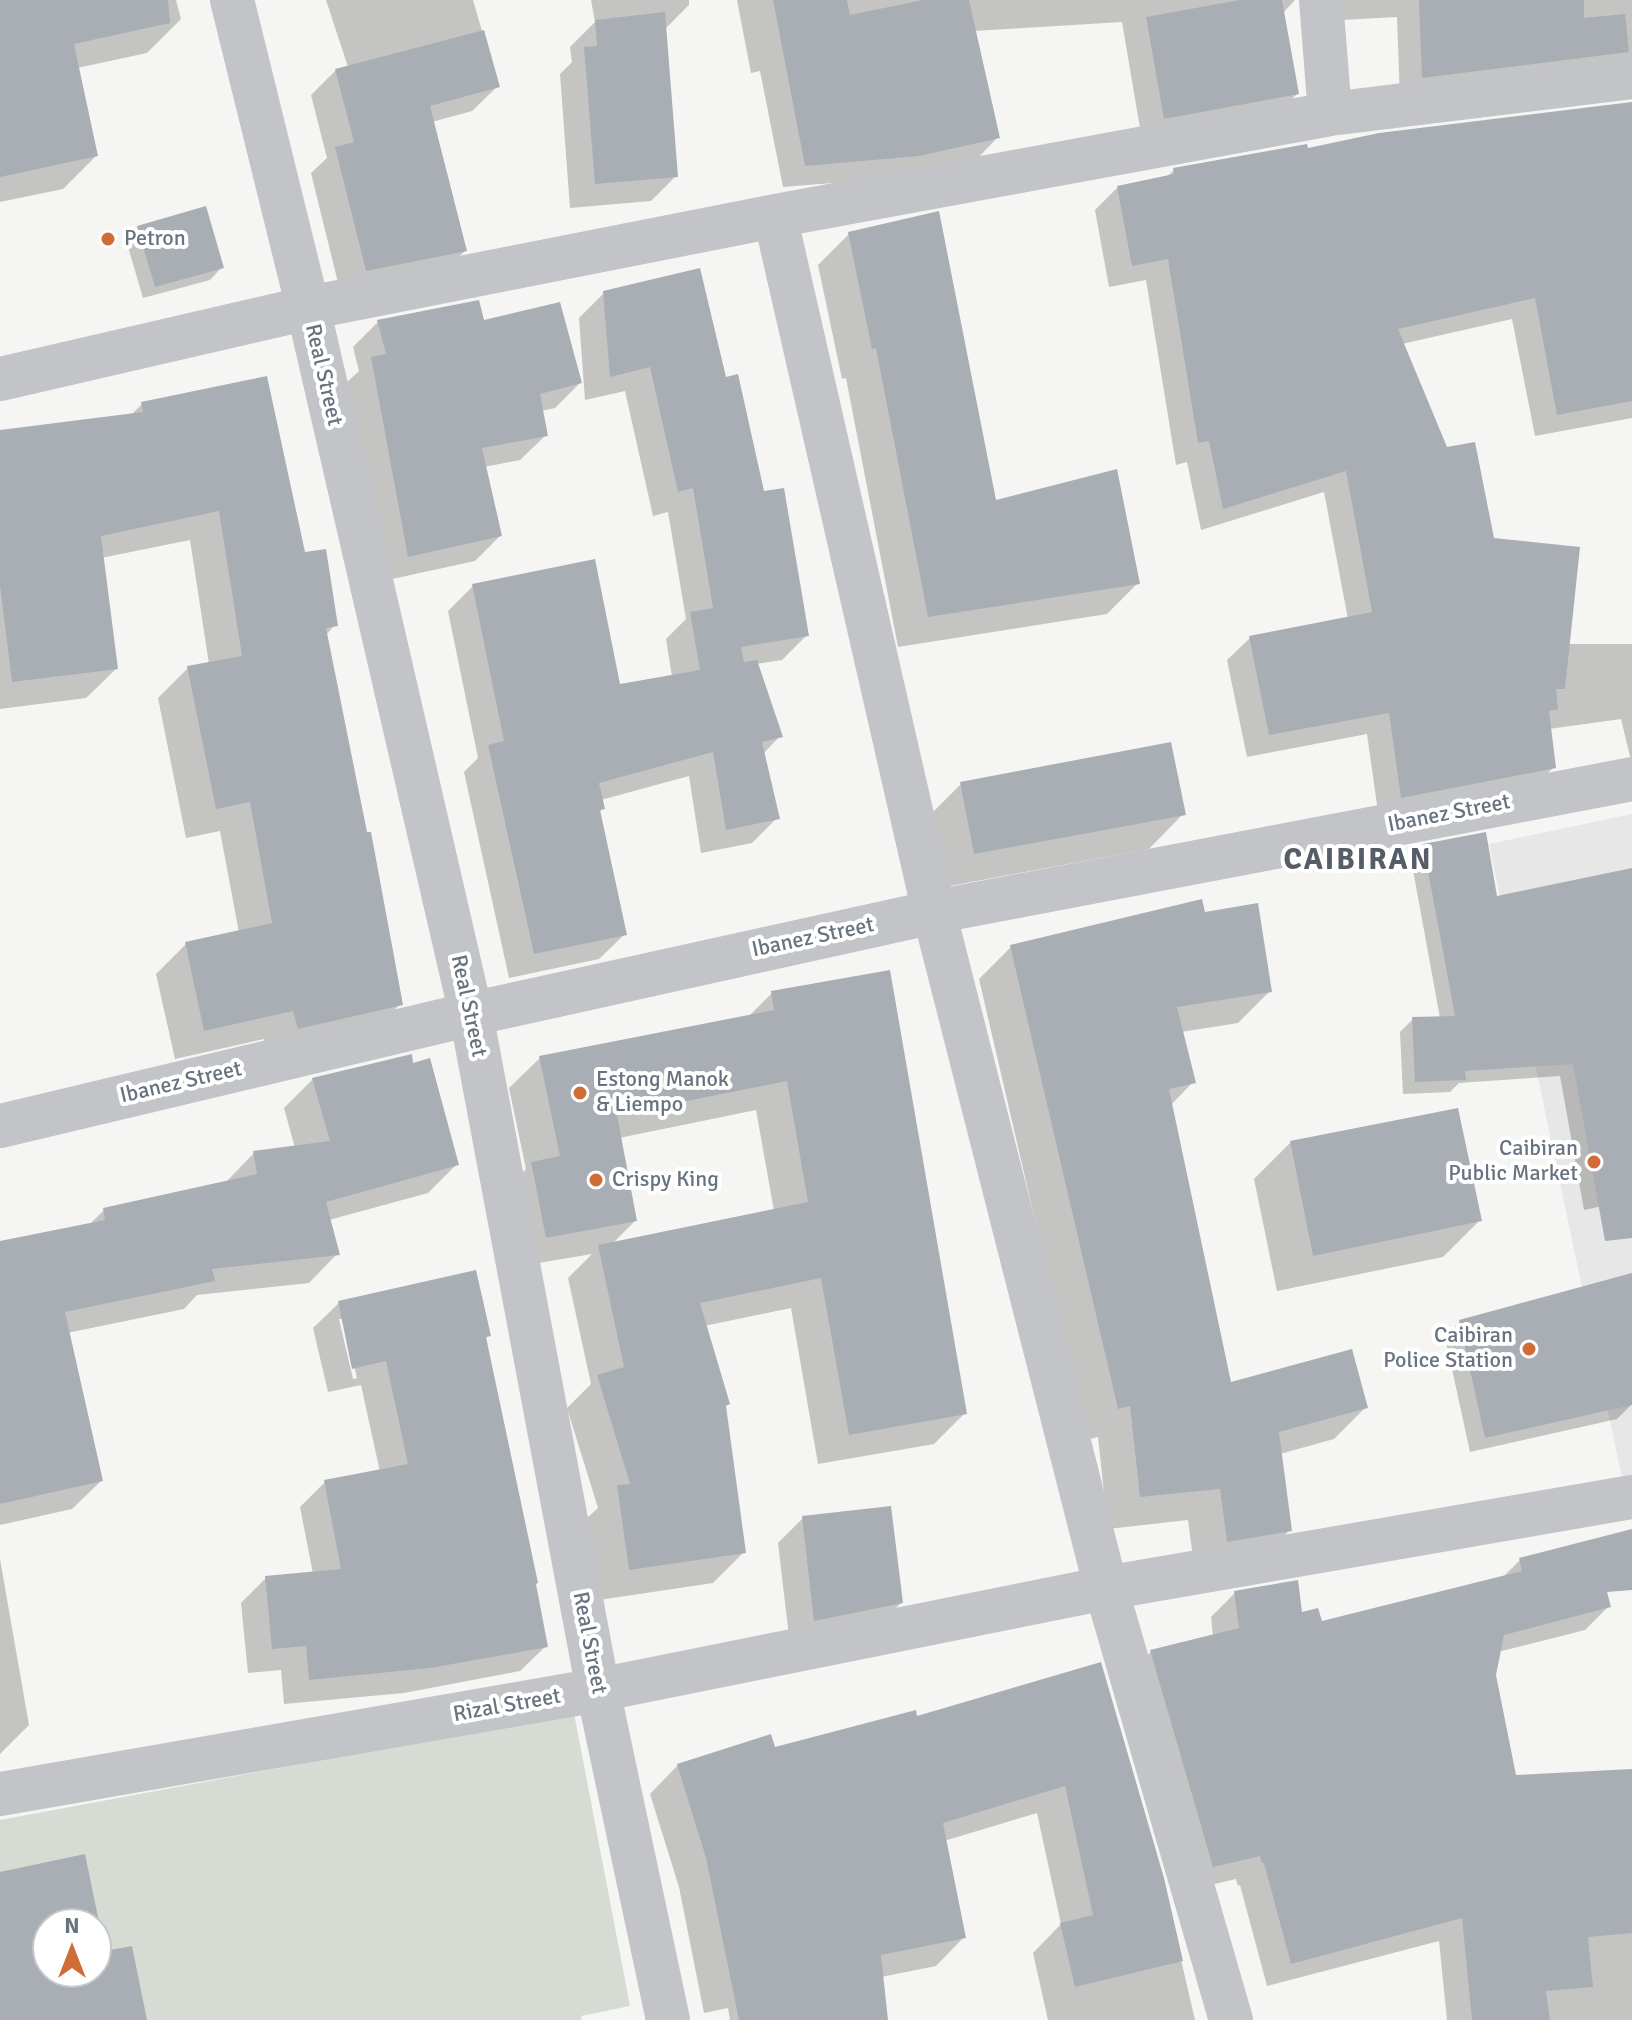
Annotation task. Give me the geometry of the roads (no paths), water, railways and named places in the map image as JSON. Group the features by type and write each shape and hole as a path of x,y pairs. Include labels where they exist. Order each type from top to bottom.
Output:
{"street":[{"name":"Real Street","path":"232,0 308,308 471,1014 598,1690 668,2020"},
{"path":"1321,0 1330,114"},
{"path":"0,379 308,308 775,216 1330,114 1632,77"},
{"path":"775,216 934,912 1106,1588 1231,2020"},
{"name":"Ibanez Street","path":"0,1126 471,1014 934,912 1632,779"},
{"name":"Rizal Street","path":"0,1794 598,1690 1106,1588 1632,1497"}],"place":[{"name":"Petron","path":"108,239"},
{"name":"Estong Manok & Liempo","path":"580,1093"},
{"name":"Caibiran Public Market","path":"1594,1162"},
{"name":"Crispy King","path":"596,1180"},
{"name":"Caibiran Police Station","path":"1529,1349"}],"district":[{"name":"CAIBIRAN","path":"1358,861"}]}
